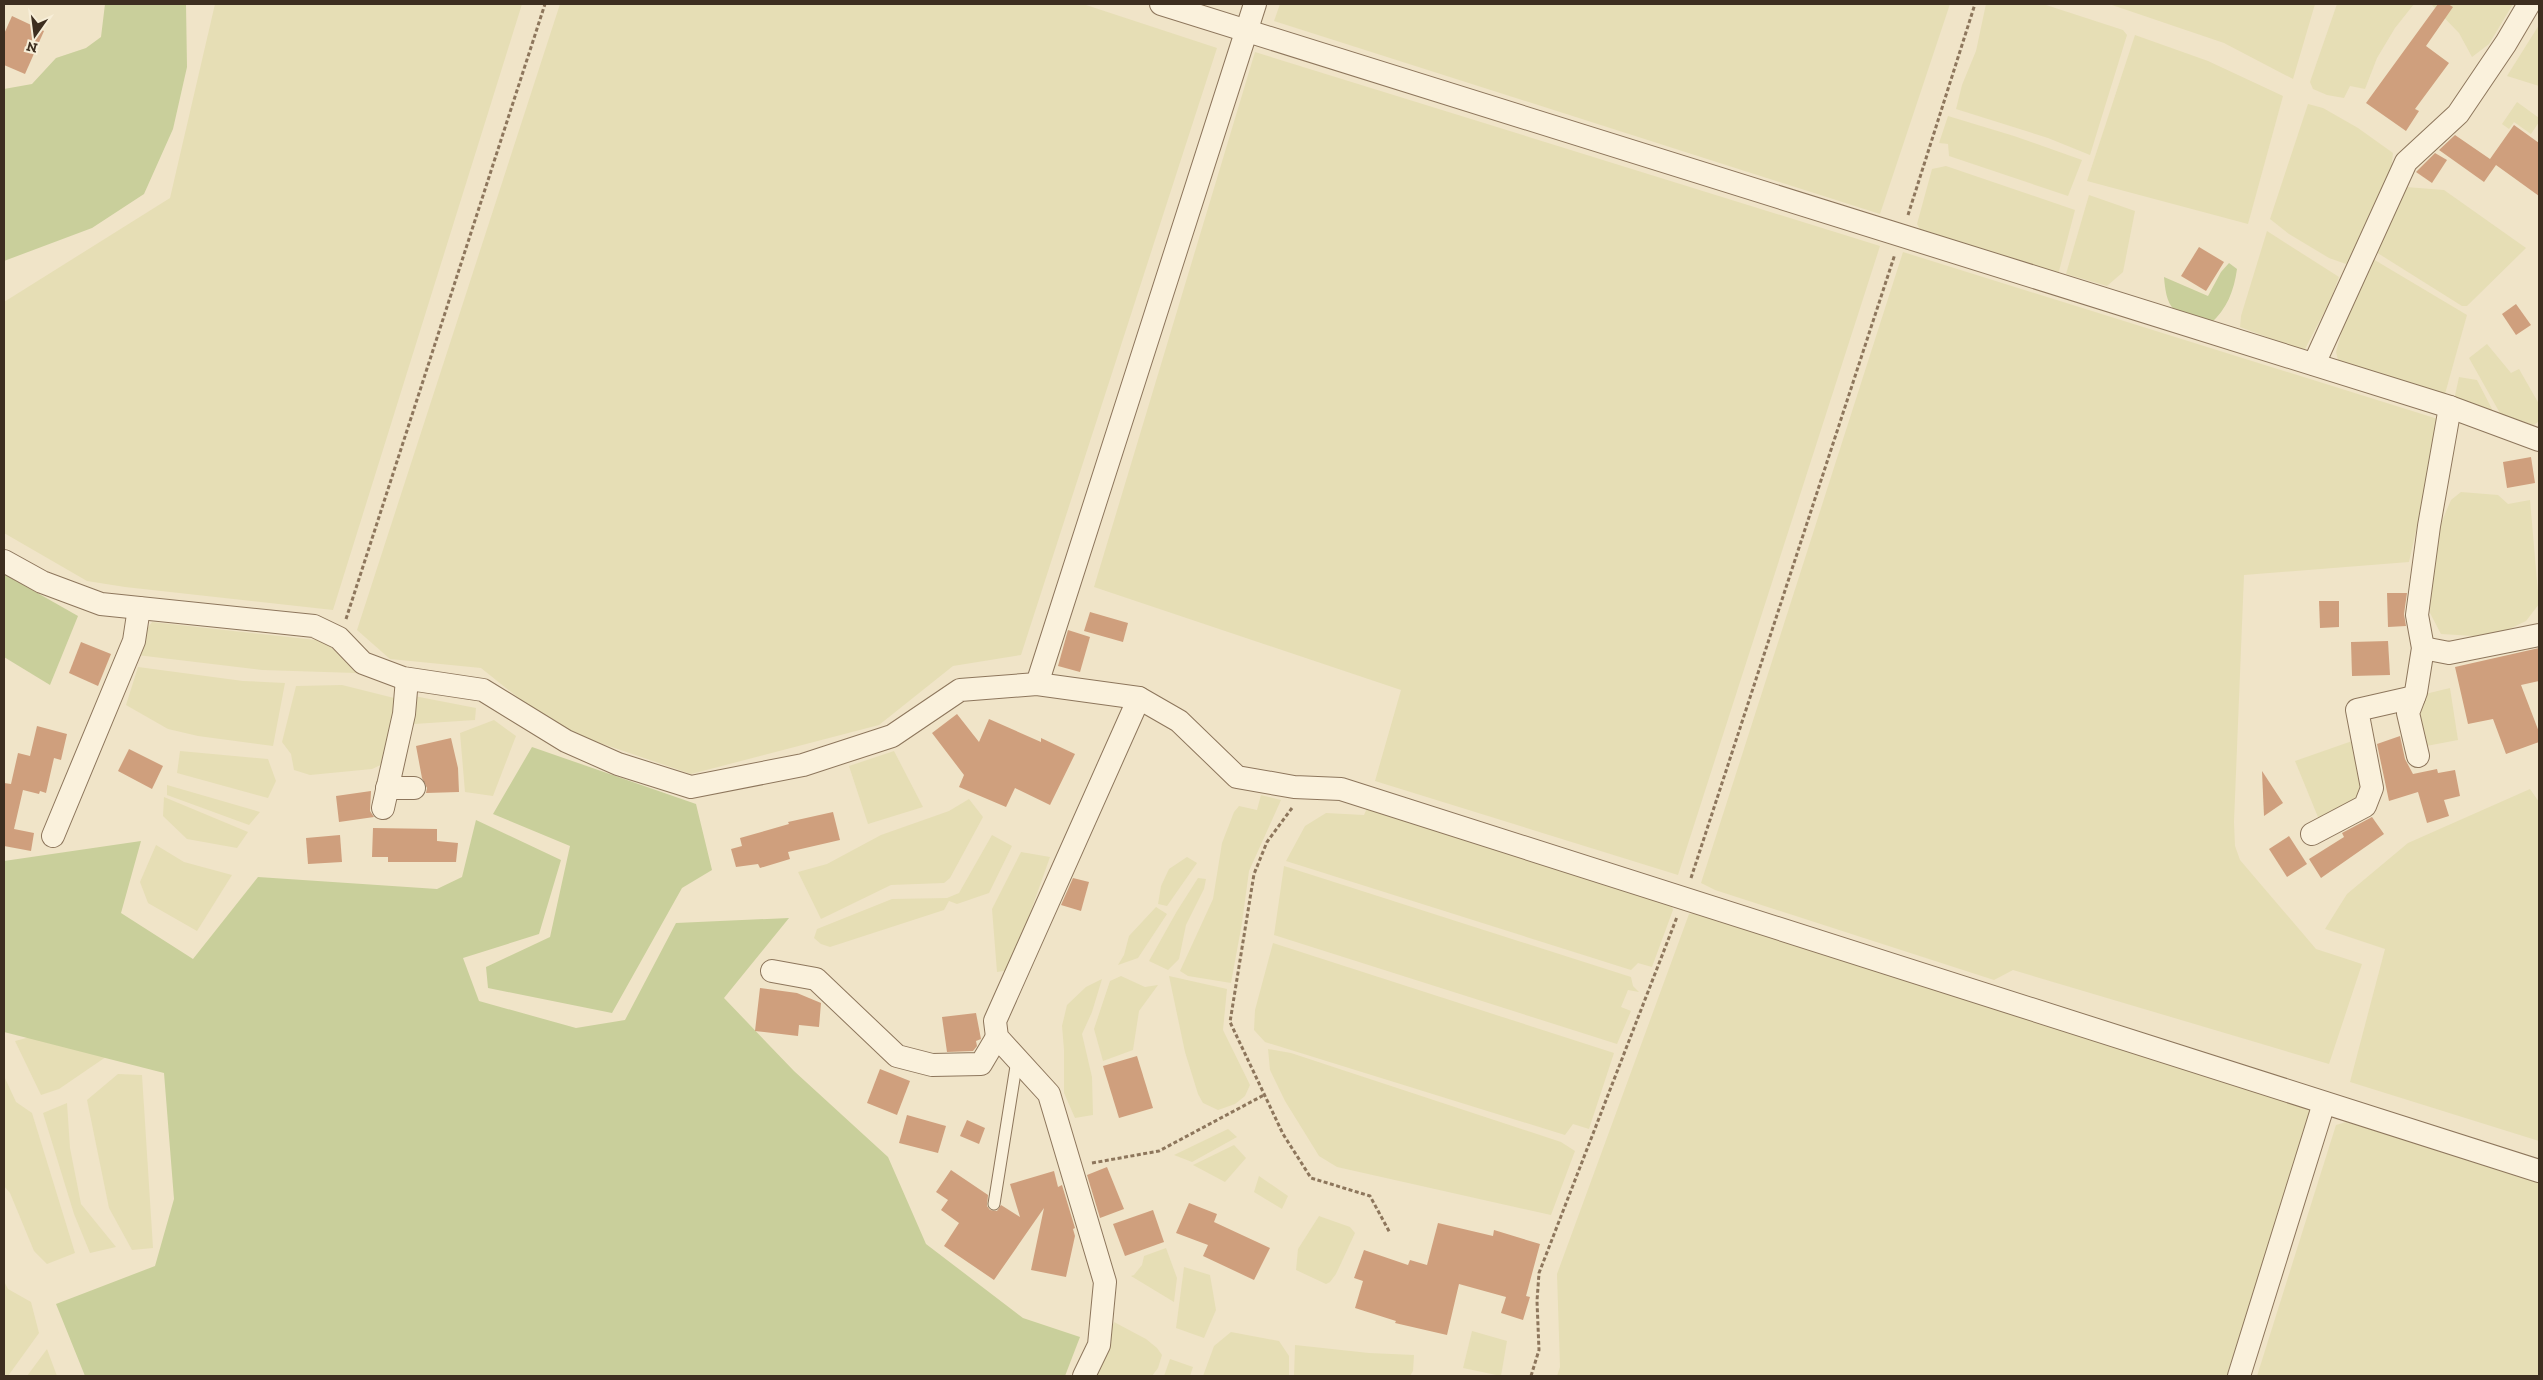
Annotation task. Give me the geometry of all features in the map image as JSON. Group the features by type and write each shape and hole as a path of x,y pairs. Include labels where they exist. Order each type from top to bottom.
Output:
{"street":[{"path":"1161,4 1902,234 2450,407 2539,440"},
{"path":"1037,684 1255,4"},
{"path":"2314,364 2406,162 2458,114 2506,43 2529,4"},
{"path":"2418,756 2408,713 2414,697 2423,648 2417,615 2429,526 2450,407"},
{"path":"4,561 42,582 101,604 314,626 339,638 363,663 407,679 483,690 566,741 618,764 691,787 803,765 892,736 960,690 1037,684 1139,698 1179,721 1237,776 1294,787 1341,789 2539,1171"},
{"path":"53,836 134,642 139,608"},
{"path":"2423,648 2449,653 2539,635"},
{"path":"407,679 404,714 385,798 414,788"},
{"path":"2312,834 2365,806 2372,788 2357,710 2414,697"},
{"path":"1084,1376 1099,1345 1105,1282 1049,1094 997,1037 995,1020 1139,698"},
{"path":"772,971 816,979 897,1056 932,1065 981,1064 997,1037"},
{"path":"2239,1376 2324,1103"}],"lane":[{"path":"994,1204 1017,1058"}],"path":[{"path":"339,638 545,4"},
{"path":"1531,1376 1539,1350 1536,1302 1539,1274 1684,899 1902,234 1975,4"},
{"path":"1318,788 1292,807 1267,842 1254,874 1230,1022 1283,1134 1311,1178 1370,1196 1390,1233"},
{"path":"1072,1166 1159,1151 1264,1095"}],"shaded area":[{"path":"215,4 522,4 333,610 125,587 87,581 4,533 4,302 170,198"},
{"path":"560,4 1083,4 1217,48 1021,655 953,666 879,725 691,774 556,728 481,668 390,659 357,630"},
{"path":"1280,4 1950,4 1880,214 1274,21"},
{"path":"1986,4 2043,4 2123,30 2127,35 2090,155 2048,138 1956,109 1962,85 1976,51"},
{"path":"2109,4 2315,4 2293,79 2224,43"},
{"path":"2337,4 2414,4 2395,28 2377,58 2365,89 2350,86 2344,98 2327,95 2313,89 2310,82"},
{"path":"2431,4 2513,4 2489,44 2472,57 2459,33"},
{"path":"2539,25 2539,86 2507,76"},
{"path":"2135,35 2208,61 2283,96 2248,224 2087,181"},
{"path":"1255,52 1880,246 1678,875 1375,781 1401,690 1094,587"},
{"path":"2517,102 2539,118 2539,122 2531,134 2514,122 2509,129 2502,124"},
{"path":"2308,104 2323,108 2358,128 2393,153 2391,172 2351,259 2346,264 2329,258 2289,234 2270,219"},
{"path":"1948,116 2014,136 2082,160 2068,196 1949,156 1948,144 1939,143"},
{"path":"1946,166 2075,210 2058,275 1921,231 1917,224 1932,169"},
{"path":"2406,187 2444,190 2526,248 2467,306 2462,306 2376,252"},
{"path":"2089,195 2135,211 2123,272 2107,286 2066,274"},
{"path":"2267,231 2339,277 2331,299 2304,351 2240,327 2241,316"},
{"path":"1903,252 2441,420 2409,562 2244,575 2234,822 2235,846 2240,860 2316,949 2362,964 2329,1064 2013,970 1994,980 1715,890 1701,883"},
{"path":"2373,259 2467,315 2445,394 2338,360 2336,352 2343,327"},
{"path":"2487,344 2511,373 2519,369 2539,404 2539,421 2534,425 2501,415 2469,358"},
{"path":"2459,377 2477,380 2494,413 2454,400"},
{"path":"2461,492 2498,495 2508,504 2530,500 2539,604 2526,621 2505,631 2474,636 2441,634 2430,613 2431,569 2438,530 2451,500"},
{"path":"152,622 325,641 356,673 262,670 137,655 146,630"},
{"path":"138,667 243,681 285,683 273,746 198,736 168,729 126,705"},
{"path":"342,685 398,699 383,764 372,769 310,775 294,770 291,754 282,742 296,686"},
{"path":"2450,688 2458,740 2421,747 2412,713 2421,695"},
{"path":"414,696 476,708 475,720 414,724"},
{"path":"494,720 516,736 493,796 465,792 460,733"},
{"path":"2355,740 2363,782 2355,800 2320,822 2295,761"},
{"path":"180,751 268,759 276,781 268,798 177,773"},
{"path":"894,751 923,807 868,824 849,766"},
{"path":"167,785 260,812 249,825 167,795"},
{"path":"2530,789 2539,802 2539,1141 2350,1082 2385,949 2325,929 2347,894 2408,843"},
{"path":"1261,795 1281,800 1249,871 1231,983 1188,976 1180,971 1213,899 1222,843 1234,812 1239,806 1257,810"},
{"path":"164,797 248,832 237,848 187,839 163,816"},
{"path":"969,799 983,817 950,878 944,883 891,885 821,919 798,872 827,864 881,835 949,811"},
{"path":"1368,806 1670,900 1673,910 1652,967 1638,963 1631,970 1286,861 1305,826 1326,813 1364,815"},
{"path":"992,835 1012,846 989,893 957,904 949,901 944,910 830,947 821,944 814,938 817,929 892,899 947,898 959,893"},
{"path":"156,845 184,862 232,875 197,931 148,903 140,882"},
{"path":"1021,852 1050,857 1010,970 997,972 992,909"},
{"path":"1187,857 1197,863 1167,906 1158,904 1161,886 1169,869"},
{"path":"1284,866 1631,977 1633,986 1639,992 1628,990 1621,1007 1631,1011 1617,1044 1274,935"},
{"path":"1198,878 1206,879 1204,889 1186,925 1179,959 1168,970 1149,961"},
{"path":"1156,907 1167,914 1138,958 1118,965 1124,955 1129,936"},
{"path":"1704,911 2308,1109 2310,1115 2230,1376 1557,1376 1560,1367 1557,1274 1689,914"},
{"path":"1273,943 1614,1053 1589,1129 1573,1124 1565,1135 1265,1042 1254,1030 1255,1010"},
{"path":"1121,976 1145,987 1158,985 1139,1011 1133,1050 1103,1061 1094,1029 1110,981"},
{"path":"1169,976 1227,989 1223,1030 1250,1085 1245,1096 1235,1104 1218,1110 1203,1103 1198,1094 1185,1052"},
{"path":"1102,979 1092,1012 1082,1034 1092,1077 1093,1115 1075,1118 1064,1093 1062,1026 1067,1005 1086,987"},
{"path":"64,1028 116,1050 59,1089 41,1095 15,1041"},
{"path":"1268,1049 1291,1053 1561,1142 1575,1151 1551,1215 1337,1167 1319,1156 1285,1101 1270,1070"},
{"path":"118,1074 142,1075 153,1248 132,1250 109,1208 87,1100"},
{"path":"4,1076 16,1102 32,1113 75,1253 47,1264 34,1251 10,1193 4,1186"},
{"path":"67,1103 70,1148 81,1204 116,1247 90,1253 74,1214 43,1113"},
{"path":"2346,1122 2539,1180 2539,1376 2257,1376 2336,1125"},
{"path":"1228,1129 1237,1137 1192,1162 1174,1155"},
{"path":"1234,1145 1246,1158 1225,1182 1193,1165"},
{"path":"1259,1176 1288,1196 1282,1209 1254,1192"},
{"path":"1319,1216 1350,1227 1355,1233 1336,1274 1326,1284 1296,1270 1298,1249"},
{"path":"1166,1248 1177,1278 1174,1302 1131,1276 1142,1265 1144,1256"},
{"path":"1184,1267 1210,1275 1216,1310 1204,1338 1176,1328"},
{"path":"4,1281 8,1289 31,1302 39,1333 8,1376 4,1376"},
{"path":"1114,1322 1146,1339 1162,1355 1158,1368 1152,1376 1093,1376"},
{"path":"1472,1331 1507,1341 1501,1376 1463,1368"},
{"path":"1231,1332 1279,1341 1289,1356 1289,1376 1203,1376 1214,1346"},
{"path":"1295,1345 1369,1353 1414,1355 1413,1371 1410,1376 1294,1376"},
{"path":"47,1349 57,1376 27,1376"},
{"path":"1170,1359 1193,1367 1190,1376 1164,1376"}],"green space":[{"path":"105,4 186,4 187,67 173,129 144,194 92,228 4,261 4,89 32,84 56,58 86,48 101,37"},
{"path":"2229,263 2237,269 2232,292 2221,312 2210,324 2182,315 2171,306 2165,290 2164,277 2208,296 2221,272"},
{"path":"4,574 78,616 50,685 4,657"},
{"path":"532,747 696,804 712,870 682,888 612,1013 488,988 486,967 550,937 570,846 493,814"},
{"path":"476,820 561,860 539,934 463,958 479,1001 576,1028 625,1020 676,923 789,918 724,998 794,1071 888,1157 926,1244 1023,1318 1080,1337 1065,1376 85,1376 56,1304 155,1266 174,1199 164,1073 4,1032 4,861 141,841 121,913 193,959 258,877 437,889 462,877"}],"building":[{"path":"2438,4 2448,4 2453,7 2426,46 2449,63 2415,109 2419,111 2406,131 2366,103"},
{"path":"12,16 44,31 25,74 4,65 4,34"},
{"path":"2514,125 2539,143 2539,196 2496,165 2484,182 2439,150 2455,135 2490,159"},
{"path":"2435,153 2447,160 2432,183 2416,172"},
{"path":"2199,247 2224,262 2206,291 2181,276"},
{"path":"2516,304 2531,325 2516,335 2502,314"},
{"path":"2531,457 2535,483 2507,488 2503,462"},
{"path":"2387,593 2407,593 2404,614 2406,626 2388,627"},
{"path":"2319,601 2339,601 2339,627 2320,628"},
{"path":"1090,612 1128,623 1123,642 1084,631"},
{"path":"1068,630 1090,637 1080,672 1058,666"},
{"path":"2388,641 2390,675 2352,676 2351,642"},
{"path":"81,642 111,654 98,686 69,673"},
{"path":"2539,648 2539,681 2521,685 2539,732 2539,742 2506,754 2493,719 2468,724 2455,667"},
{"path":"957,714 979,742 989,719 1041,742 1041,738 1075,754 1050,805 1015,788 1006,807 959,787 964,775 932,733"},
{"path":"37,726 67,734 61,760 54,758 46,793 40,791 39,794 23,790 14,829 34,833 31,851 4,846 4,783 11,784 18,753 30,756"},
{"path":"2400,736 2405,759 2413,774 2437,769 2438,773 2455,770 2460,796 2444,800 2449,816 2427,823 2418,792 2389,801 2377,744"},
{"path":"451,738 458,768 459,792 426,793 427,788 422,778 416,746"},
{"path":"129,749 163,766 152,789 118,771"},
{"path":"2262,771 2283,803 2264,816"},
{"path":"371,791 370,811 374,817 339,822 336,796"},
{"path":"833,812 840,840 788,852 790,859 760,868 758,864 736,867 731,849 742,846 740,838 789,824 788,822"},
{"path":"2372,817 2384,834 2321,878 2309,859 2344,837 2342,833"},
{"path":"373,828 437,829 437,841 458,843 456,862 388,862 388,857 372,857"},
{"path":"340,835 342,862 308,864 306,838"},
{"path":"2289,836 2307,864 2287,877 2269,849"},
{"path":"1073,878 1089,882 1081,911 1061,905"},
{"path":"760,988 797,993 821,1003 819,1027 799,1025 798,1036 755,1031"},
{"path":"976,1013 981,1039 976,1041 977,1046 973,1051 947,1052 942,1017"},
{"path":"1137,1056 1153,1108 1119,1118 1103,1066"},
{"path":"880,1069 910,1081 897,1115 867,1103"},
{"path":"907,1115 946,1126 938,1153 899,1143"},
{"path":"967,1120 985,1128 979,1144 960,1136"},
{"path":"1107,1167 1124,1209 1100,1218 1087,1175"},
{"path":"951,1170 988,1195 987,1206 990,1210 997,1211 1001,1205 1020,1217 1010,1184 1054,1171 1058,1187 1062,1185 1075,1228 1073,1229 1075,1236 1066,1277 1031,1270 1044,1208 994,1280 944,1246 959,1223 941,1210 948,1200 936,1192"},
{"path":"1189,1203 1217,1214 1214,1222 1270,1248 1254,1280 1203,1256 1208,1245 1176,1233"},
{"path":"1153,1210 1164,1242 1125,1256 1113,1224"},
{"path":"1438,1223 1493,1236 1494,1230 1540,1244 1526,1296 1530,1297 1523,1320 1501,1313 1506,1297 1459,1284 1447,1335 1395,1323 1396,1321 1355,1308 1363,1281 1354,1278 1364,1250 1408,1265 1410,1260 1427,1265"}]}
